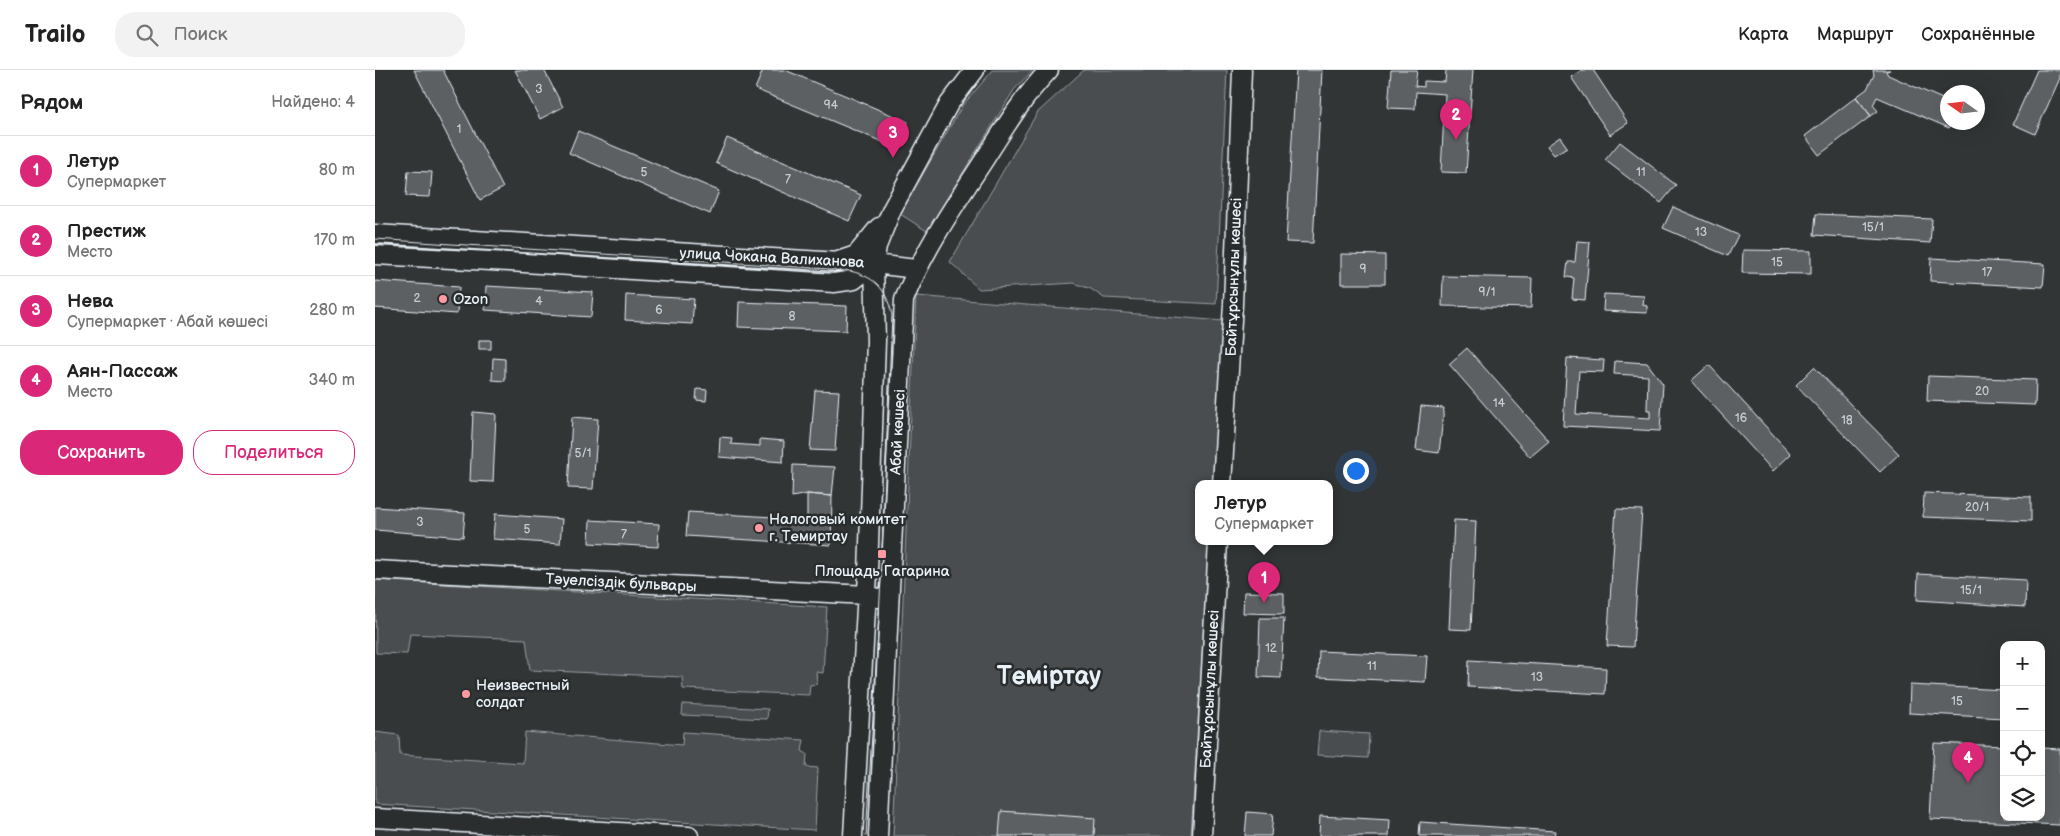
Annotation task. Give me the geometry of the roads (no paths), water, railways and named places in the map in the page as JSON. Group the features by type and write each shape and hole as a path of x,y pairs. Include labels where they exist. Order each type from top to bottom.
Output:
{"street":[{"name":"Абай көшесі","path":"853,836 867,595 876,356 874,264 877,246 889,213 949,104 975,70"},
{"name":"Абай көшесі","path":"877,836 904,300 916,269 969,183 1018,108 1049,70"},
{"name":"Байтұрсынұлы көшесі","path":"1222,480 1233,304 1242,70"},
{"path":"835,262 856,255 889,213"},
{"name":"улица Чокана Валиханова","path":"375,234 874,264"},
{"name":"улица Чокана Валиханова","path":"375,255 834,283 854,280 874,264"},
{"path":"874,264 916,269"},
{"path":"834,283 864,292 875,310"},
{"name":"Байтұрсынұлы көшесі","path":"1203,836 1218,545"},
{"name":"Тәуелсіздік бульвары","path":"375,570 867,595 890,603"},
{"path":"375,818 689,836"}],"tram line":[{"path":"375,239 846,270 871,279 882,290 892,315 880,598 866,836"}],"place":[{"name":"Престиж","path":"1456,140"},
{"name":"Нева","path":"893,158"},
{"name":"Ozon","path":"443,299"},
{"name":"Налоговый комитет г. Темиртау","path":"759,528"},
{"name":"Площадь Гагарина","path":"882,554"},
{"name":"Летур","path":"1264,603"},
{"name":"Неизвестный солдат","path":"466,694"},
{"name":"Аян-Пассаж","path":"1968,783"}],"district":[{"name":"Теміртау","path":"1049,676"}]}
